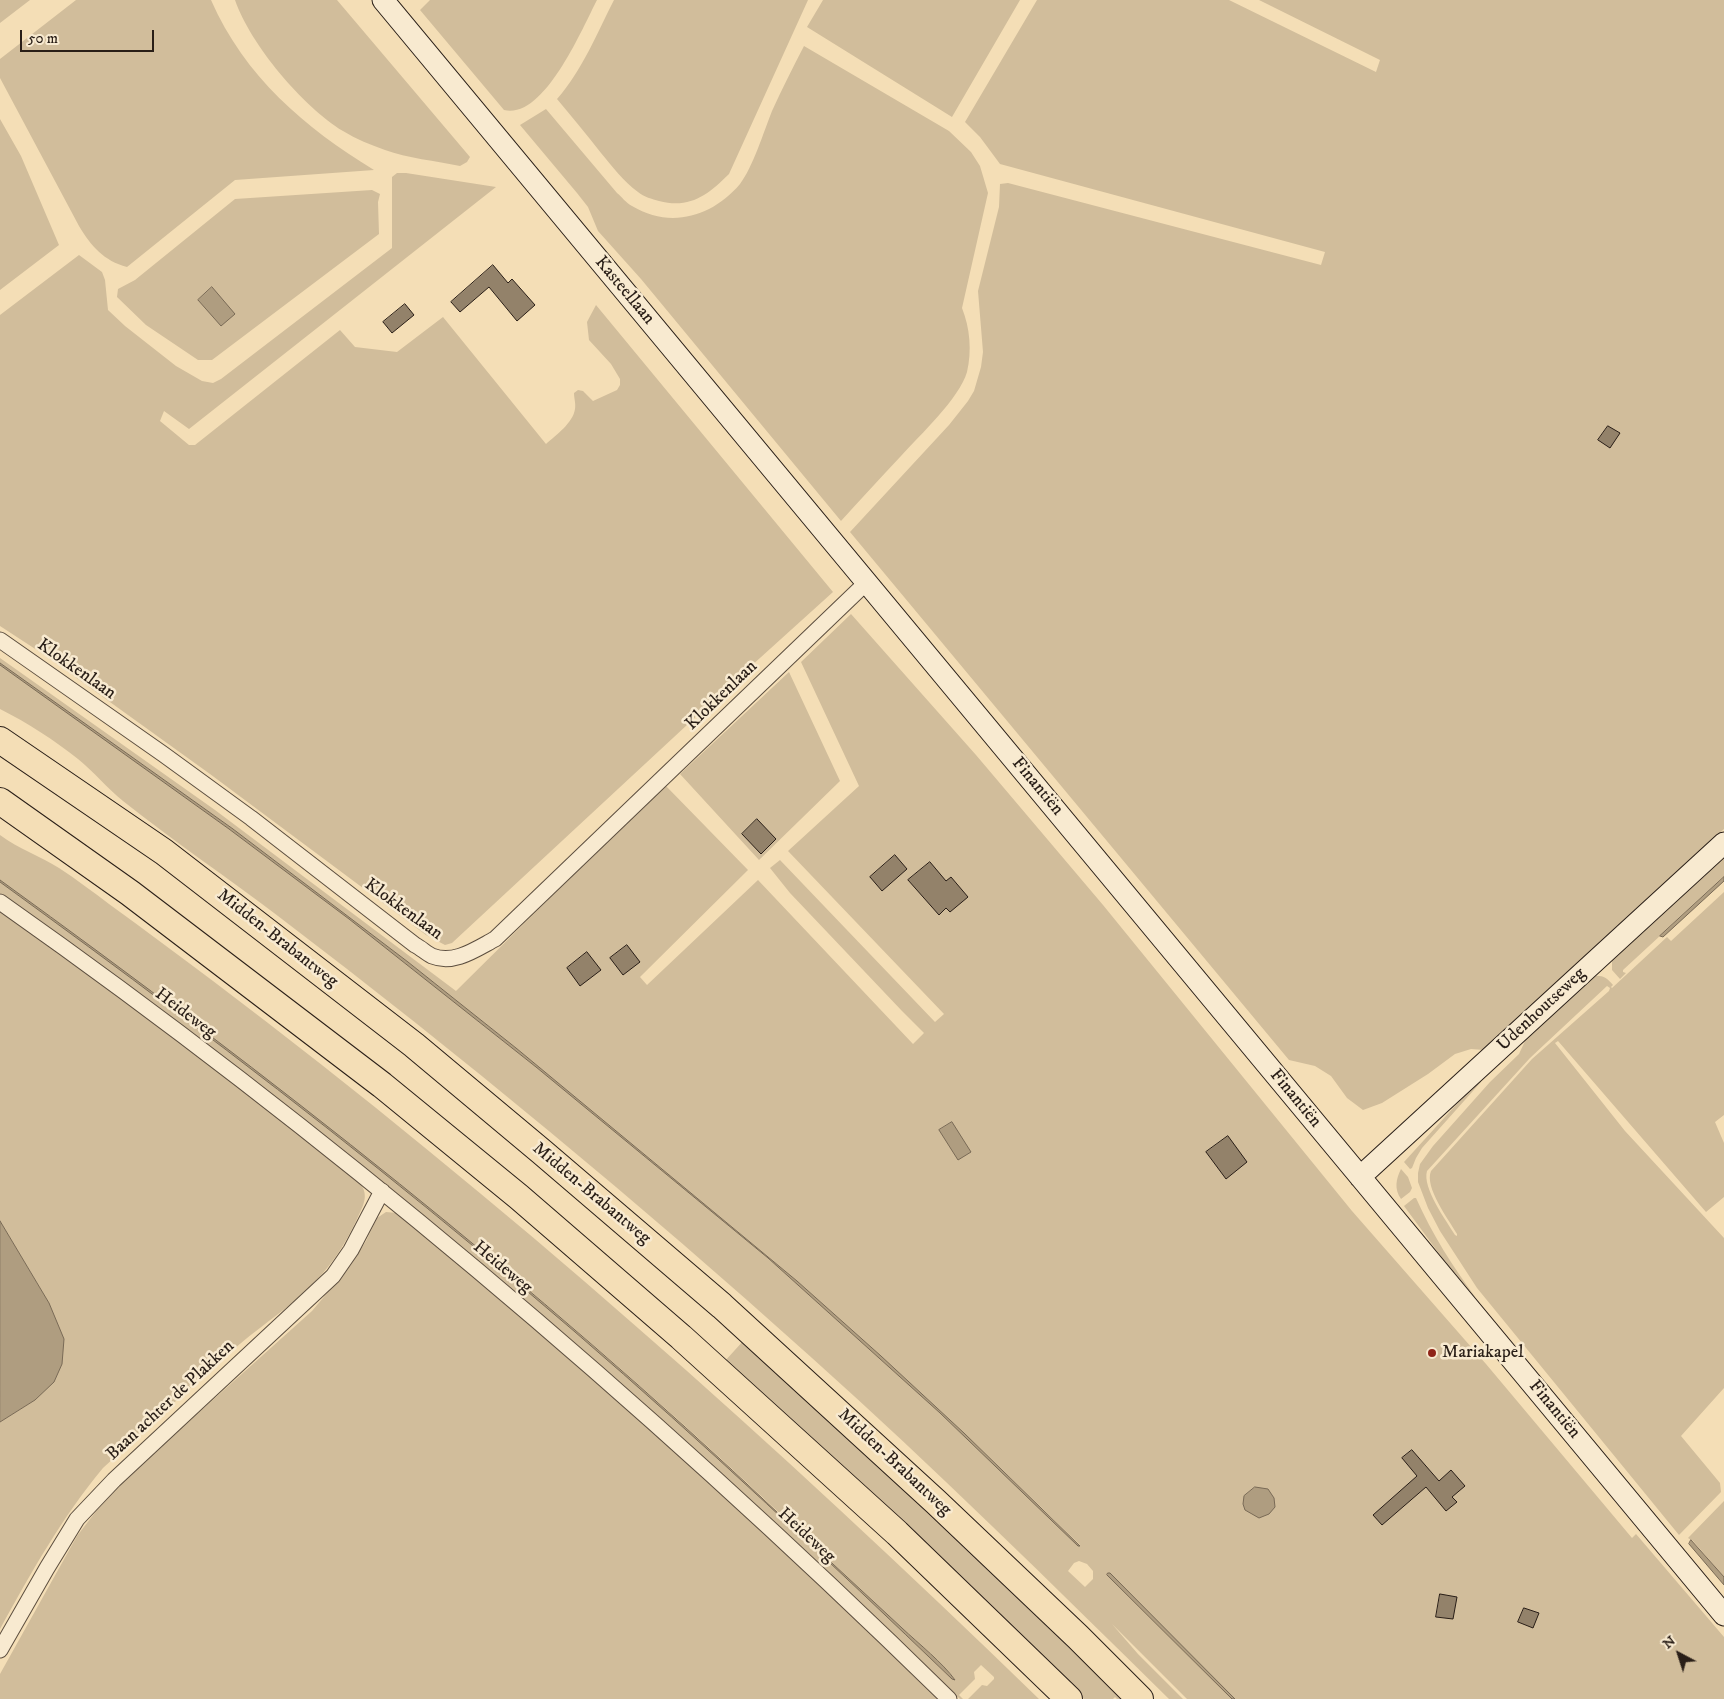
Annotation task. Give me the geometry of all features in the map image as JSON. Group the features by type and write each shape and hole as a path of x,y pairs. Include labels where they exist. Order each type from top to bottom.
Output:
{"highway":[{"name":"Midden-Brabantweg","path":"0,740 164,852 414,1045 737,1319 936,1502 1078,1637 1140,1699"},
{"path":"0,801 130,893 382,1085 519,1197 681,1337 883,1520 1069,1699"}],"street":[{"name":"Kasteellaan","path":"383,0 825,534 867,582"},
{"name":"Klokkenlaan","path":"0,640 163,754 415,945 432,956 452,959 495,939 867,582"},
{"name":"Finantiën","path":"867,582 1724,1615"},
{"name":"Udenhoutseweg","path":"1360,1177 1724,843"},
{"name":"Heideweg","path":"0,902 54,940 240,1080 382,1191 609,1383 736,1497 949,1699"},
{"name":"Baan achter de Plakken","path":"0,1650 46,1568 77,1519 114,1480 333,1276 351,1250 382,1191"}],"shaded area":[{"path":"0,0 30,0 0,23"},
{"path":"76,0 211,0 225,28 241,53 279,98 324,136 374,170 235,180 127,267 111,261 93,246 79,226 0,78 0,59"},
{"path":"235,0 337,0 470,157 467,162 460,166 394,153 353,137 327,120 295,91 265,54 242,17"},
{"path":"430,0 597,0 572,50 547,87 533,101 519,109 504,110 420,10"},
{"path":"614,0 808,0 729,174 706,194 689,202 670,203 640,194 618,174 557,99 582,64"},
{"path":"823,0 1020,0 952,117 807,27"},
{"path":"1037,0 1229,0 1376,72 1380,60 1259,0 1724,0 1724,829 1484,1050 1471,1049 1455,1054 1428,1074 1382,1103 1363,1110 1347,1098 1331,1076 1315,1066 1289,1060 850,532 949,425 974,391 983,352 978,291 999,207 1000,184 1008,183 1321,265 1325,252 1000,164 980,137 965,122"},
{"path":"804,46 949,131 971,152 980,166 988,193 962,308 970,348 969,364 963,382 948,405 841,521 641,279 598,231 588,207 520,125 546,109 617,193 632,206 646,213 661,217 690,216 704,212 717,205 745,177 772,111"},
{"path":"0,119 21,156 59,245 0,290"},
{"path":"397,173 496,187 189,429 164,411 160,421 189,445 195,445 340,330 355,347 397,352 443,317 546,444 564,428 574,414 574,393 578,390 583,391 593,401 617,390 620,385 620,379 611,364 589,340 587,322 596,305 833,592 452,943 445,945 426,935 210,774 46,656 0,626 0,315 79,255 102,272 105,280 108,310 125,326 176,366 202,381 213,383 221,379 392,248 392,177"},
{"path":"372,190 380,194 378,202 379,234 212,360 198,360 146,325 117,297 118,289 135,280 235,199"},
{"path":"212,287 235,314 221,326 198,300"},
{"path":"851,614 976,755 1103,905 1352,1211 1486,1364 1632,1538 1636,1534 1724,1637 1724,1699 1235,1699 1108,1573 1107,1575 1232,1699 1187,1699 1112,1624 1138,1654 1183,1699 1169,1699 993,1527 858,1400 682,1243 550,1131 347,969 123,801 90,769 60,745 0,709 0,665 229,829 349,919 536,1067 768,1258 940,1413 1079,1546 964,1433 797,1281 516,1048 408,962 233,829 0,663 0,658 215,810 456,991 666,786 748,870 640,977 647,985 758,880 913,1044 924,1033 790,893 770,868 780,860 935,1022 944,1014 788,851 859,786 801,662","holes":["1079,1561 1087,1564 1093,1571 1093,1579 1085,1587 1068,1571 1074,1563"]},
{"path":"0,663 233,829 408,962 516,1048 797,1281 964,1433 1080,1546 940,1413 768,1258 536,1067 349,919 229,829 0,665"},
{"path":"789,672 840,781 759,860 680,774"},
{"path":"0,835 59,868 78,881 213,981 428,1150 637,1327 739,1418 840,1510 1039,1699 968,1699 982,1685 987,1686 994,1679 981,1665 974,1672 975,1679 959,1695 963,1699 960,1699 741,1492 160,1010 0,893 0,882 256,1073 374,1165 490,1260 667,1413 955,1680 937,1660 682,1424 589,1341 494,1261 397,1182 299,1105 101,954 0,880"},
{"path":"1724,855 1724,877 1623,970 1626,973 1620,979 1612,970 1612,959"},
{"path":"1724,877 1724,881 1663,937 1660,936"},
{"path":"0,880 202,1029 400,1184 497,1263 686,1428 944,1667 955,1680 719,1460 526,1291 428,1209 278,1089 0,882"},
{"path":"1724,892 1724,1115 1715,1122 1724,1143 1724,1197 1706,1212 1558,1041 1555,1043 1625,1131 1724,1238 1724,1388 1681,1436 1720,1483 1721,1492 1679,1535 1477,1288 1440,1231 1428,1208 1418,1182 1420,1164 1433,1146 1490,1082 1519,1054 1526,1039 1593,976 1607,979 1613,985 1612,988 1667,937 1671,941","holes":["1607,986 1610,988 1609,991 1532,1059 1431,1171 1431,1186 1457,1236 1455,1235 1431,1195 1426,1178 1427,1171 1530,1058"]},
{"path":"0,910 270,1111 358,1181 364,1190 365,1199 346,1240 333,1260 313,1284 291,1304 244,1340 103,1468 74,1506 35,1566 0,1629 0,1422 35,1400 49,1303 0,1221"},
{"path":"1480,1081 1422,1148 1410,1169 1404,1162"},
{"path":"952,1122 971,1152 958,1160 939,1130"},
{"path":"1401,1169 1408,1177 1412,1188 1401,1199 1397,1192 1396,1184"},
{"path":"1416,1198 1443,1250 1476,1298 1443,1259 1404,1206"},
{"path":"386,1212 397,1213 526,1320 652,1429 761,1528 941,1699 0,1699 0,1674 77,1536 97,1510 128,1476 312,1311 350,1266 366,1241 377,1218"},
{"path":"0,1221 49,1303 64,1339 62,1364 54,1382 35,1400 0,1422"},
{"path":"744,1340 821,1410 1124,1699 1117,1699 1115,1697 1113,1699 1084,1699 977,1595 725,1361"},
{"path":"1255,1487 1268,1489 1274,1498 1275,1507 1269,1514 1259,1518 1245,1510 1243,1504 1244,1496"},
{"path":"1724,1501 1724,1577 1693,1541 1688,1538"},
{"path":"1691,1540 1724,1577 1724,1585 1689,1544"},
{"path":"1108,1573 1235,1699 1232,1699 1107,1575"}],"building":[{"path":"493,265 508,283 512,279 535,305 517,321 489,287 460,312 451,302"},
{"path":"405,304 414,315 392,333 383,322"},
{"path":"1608,426 1620,433 1610,448 1598,440"},
{"path":"757,819 776,839 761,854 742,834"},
{"path":"895,855 907,869 882,891 870,877"},
{"path":"930,862 946,881 951,877 968,897 950,912 946,908 939,915 908,880"},
{"path":"627,945 640,962 623,975 610,958"},
{"path":"587,952 601,970 580,986 567,968"},
{"path":"1228,1136 1247,1162 1226,1179 1206,1152"},
{"path":"1412,1450 1439,1481 1451,1470 1465,1486 1452,1497 1457,1502 1446,1511 1426,1487 1382,1525 1373,1515 1417,1476 1402,1458"},
{"path":"1440,1594 1457,1597 1453,1619 1436,1617"},
{"path":"1524,1608 1539,1613 1533,1628 1518,1622"}],"place":[{"name":"Mariakapel","path":"1432,1353"}]}
